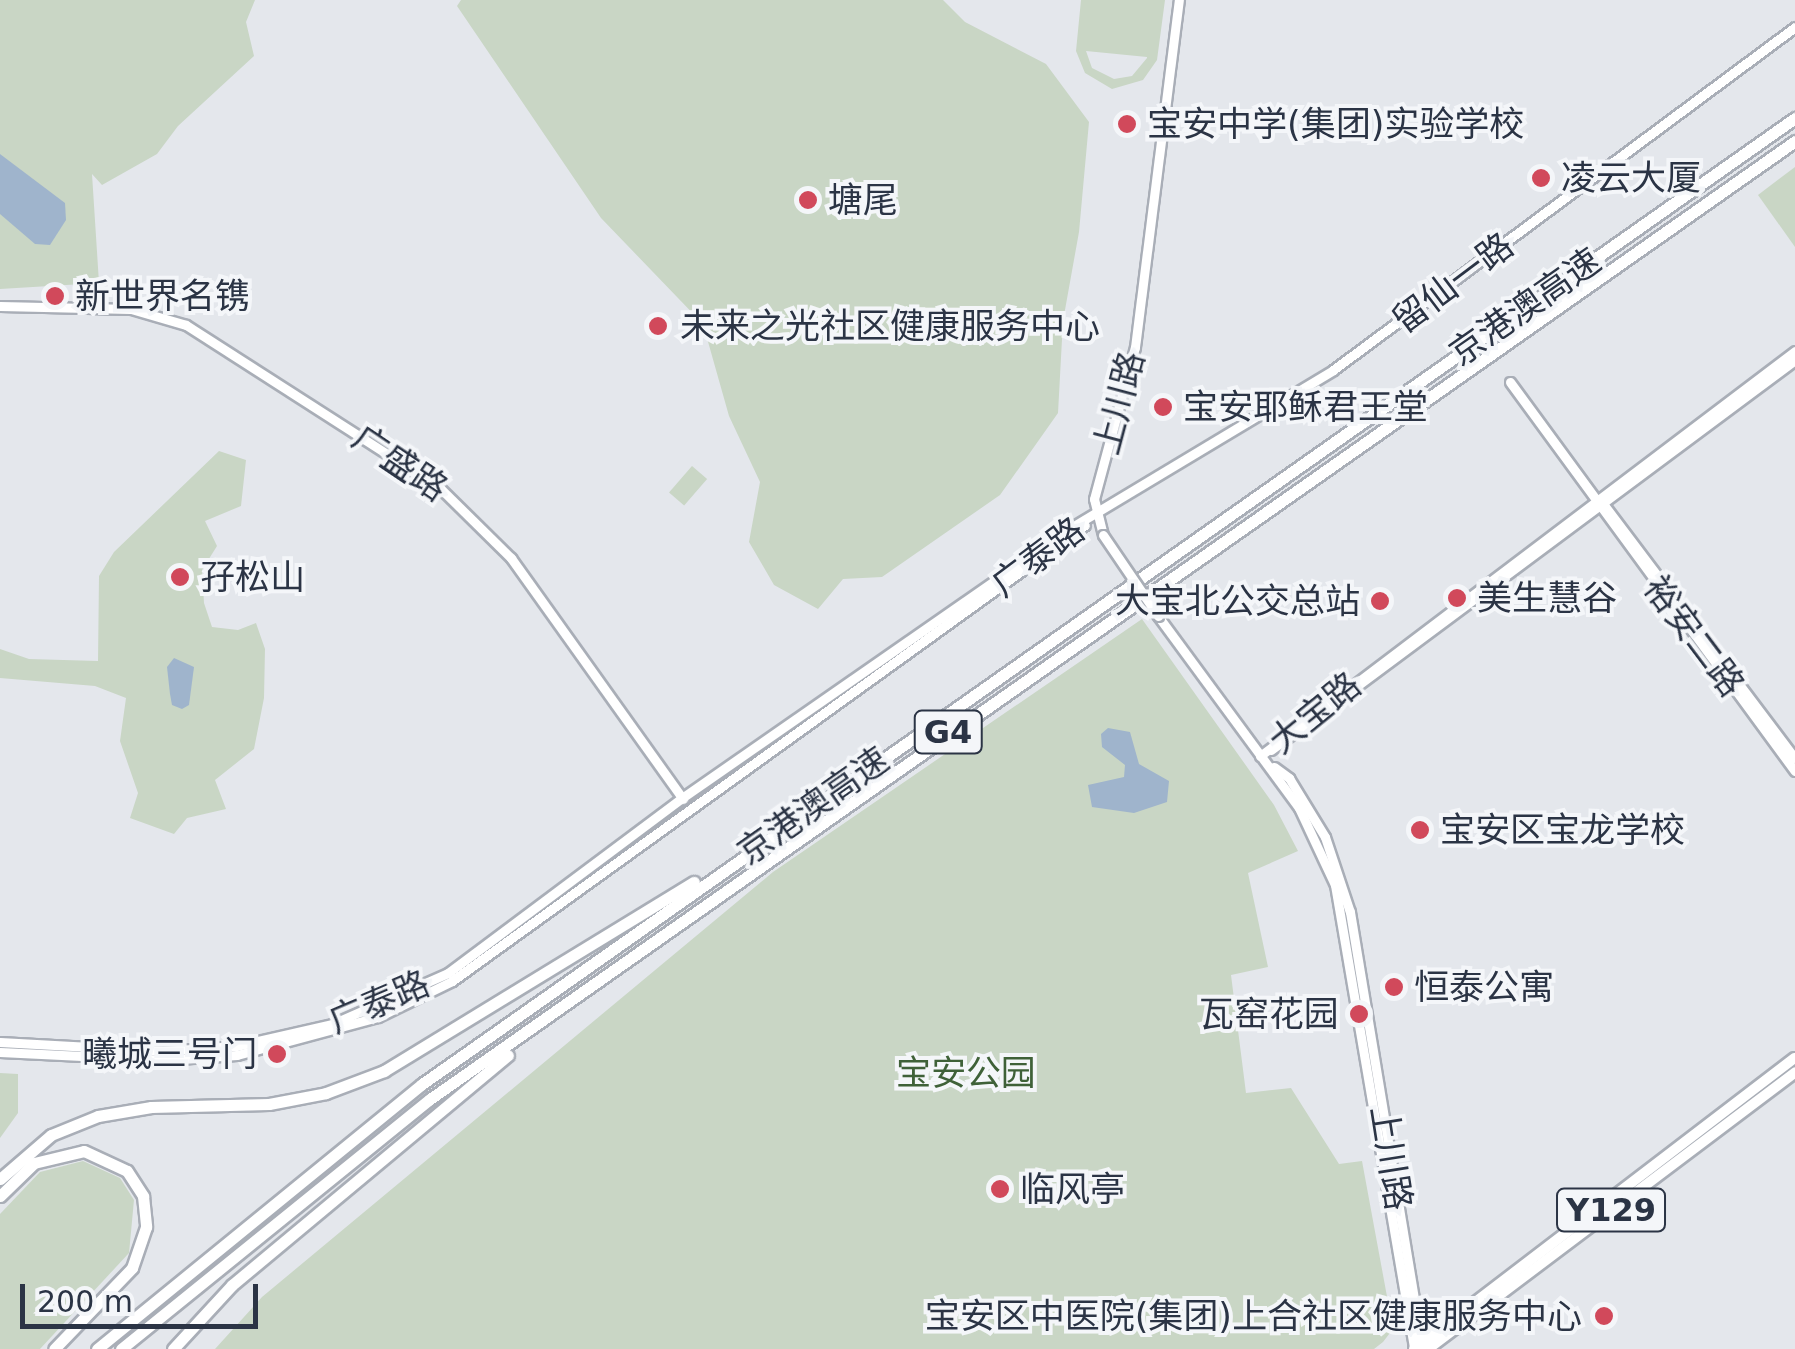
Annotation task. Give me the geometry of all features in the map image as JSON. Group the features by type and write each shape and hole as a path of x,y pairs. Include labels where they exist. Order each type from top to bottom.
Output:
{"highway":[{"name":"京港澳高速","path":"97,1349 422,1084 1795,118"},
{"name":"京港澳高速","path":"120,1349 430,1099 560,1013 740,876 1795,141"},
{"path":"0,1178 51,1135 98,1116 151,1106 269,1104 326,1093 384,1071 608,929 733,862"},
{"path":"174,1349 207,1309 310,1217 560,1013"},
{"path":"0,1196 34,1163 84,1151 126,1171 144,1196 146,1227 132,1268 54,1349"}],"main road":[{"name":"上川路","path":"1179,0 1143,304 1094,516 1158,616 1260,756 1289,778 1306,803 1342,882 1420,1348"},
{"name":"留仙一路","path":"1094,516 1347,360 1795,27"},
{"name":"广盛路","path":"0,306 131,309 186,325 440,488 500,544 685,802"},
{"name":"大宝路","path":"1599,503 1795,350"},
{"name":"大宝路","path":"1260,756 1795,360"},
{"name":"裕安二路","path":"1510,382 1795,770"},
{"name":"裕安二路","path":"1599,503 1795,758"},
{"name":"广泰路","path":"0,1042 164,1051 236,1046 332,1024 448,973 1094,516"},
{"name":"广泰路","path":"0,1052 164,1060 237,1055 378,1017 452,981 685,802"},
{"path":"1420,1348 1795,1058"},
{"name":"Y129","path":"1420,1348 1795,1072"}],"green space":[{"path":"0,0 255,0 246,22 254,56 178,126 157,154 102,185 92,174 99,283 0,289"},
{"path":"461,0 943,0 965,22 1046,64 1089,122 1079,232 1063,321 1058,413 1000,495 882,577 843,579 818,609 774,585 749,542 760,482 729,416 703,324 601,218 457,6"},
{"path":"1081,0 1165,0 1157,60 1143,80 1112,89 1085,73 1076,51","holes":["1086,51 1147,57 1132,76 1114,79 1092,68"]},
{"path":"1795,167 1795,247 1758,195"},
{"path":"219,451 246,460 241,506 205,521 217,546 202,570 204,603 212,627 238,630 256,623 265,649 264,698 254,749 215,780 226,809 187,818 174,834 130,818 138,793 120,741 126,698 95,686 0,678 0,649 29,659 98,661 99,576 114,552"},
{"path":"692,466 707,479 684,506 669,492"},
{"name":"宝安公园","path":"1142,619 1274,805 1298,851 1248,873 1268,967 1231,975 1246,1093 1291,1088 1339,1164 1362,1161 1393,1329 1383,1342 1374,1349 215,1349 262,1297 773,872"},
{"path":"0,1073 18,1074 18,1113 0,1138"},
{"path":"83,1161 120,1178 134,1200 129,1253 40,1349 0,1349 0,1214 40,1172"}],"water":[{"path":"0,154 65,203 66,220 50,245 35,244 0,214"},
{"path":"174,658 194,667 189,705 182,709 172,705 170,694 167,667"},
{"path":"1108,728 1130,732 1139,764 1169,781 1167,802 1134,813 1092,807 1088,785 1124,777 1125,765 1102,747 1101,734"}],"place":[{"name":"宝安中学(集团)实验学校","path":"1127,124"},
{"name":"凌云大厦","path":"1541,178"},
{"name":"塘尾","path":"808,200"},
{"name":"新世界名镌","path":"55,296"},
{"name":"未来之光社区健康服务中心","path":"658,326"},
{"name":"宝安耶稣君王堂","path":"1163,407"},
{"name":"孖松山","path":"180,577"},
{"name":"美生慧谷","path":"1457,598"},
{"name":"大宝北公交总站","path":"1380,601"},
{"name":"宝安区宝龙学校","path":"1420,830"},
{"name":"恒泰公寓","path":"1394,987"},
{"name":"瓦窑花园","path":"1359,1014"},
{"name":"曦城三号门","path":"277,1054"},
{"name":"临风亭","path":"1000,1189"},
{"name":"宝安区中医院(集团)上合社区健康服务中心","path":"1604,1316"}]}
